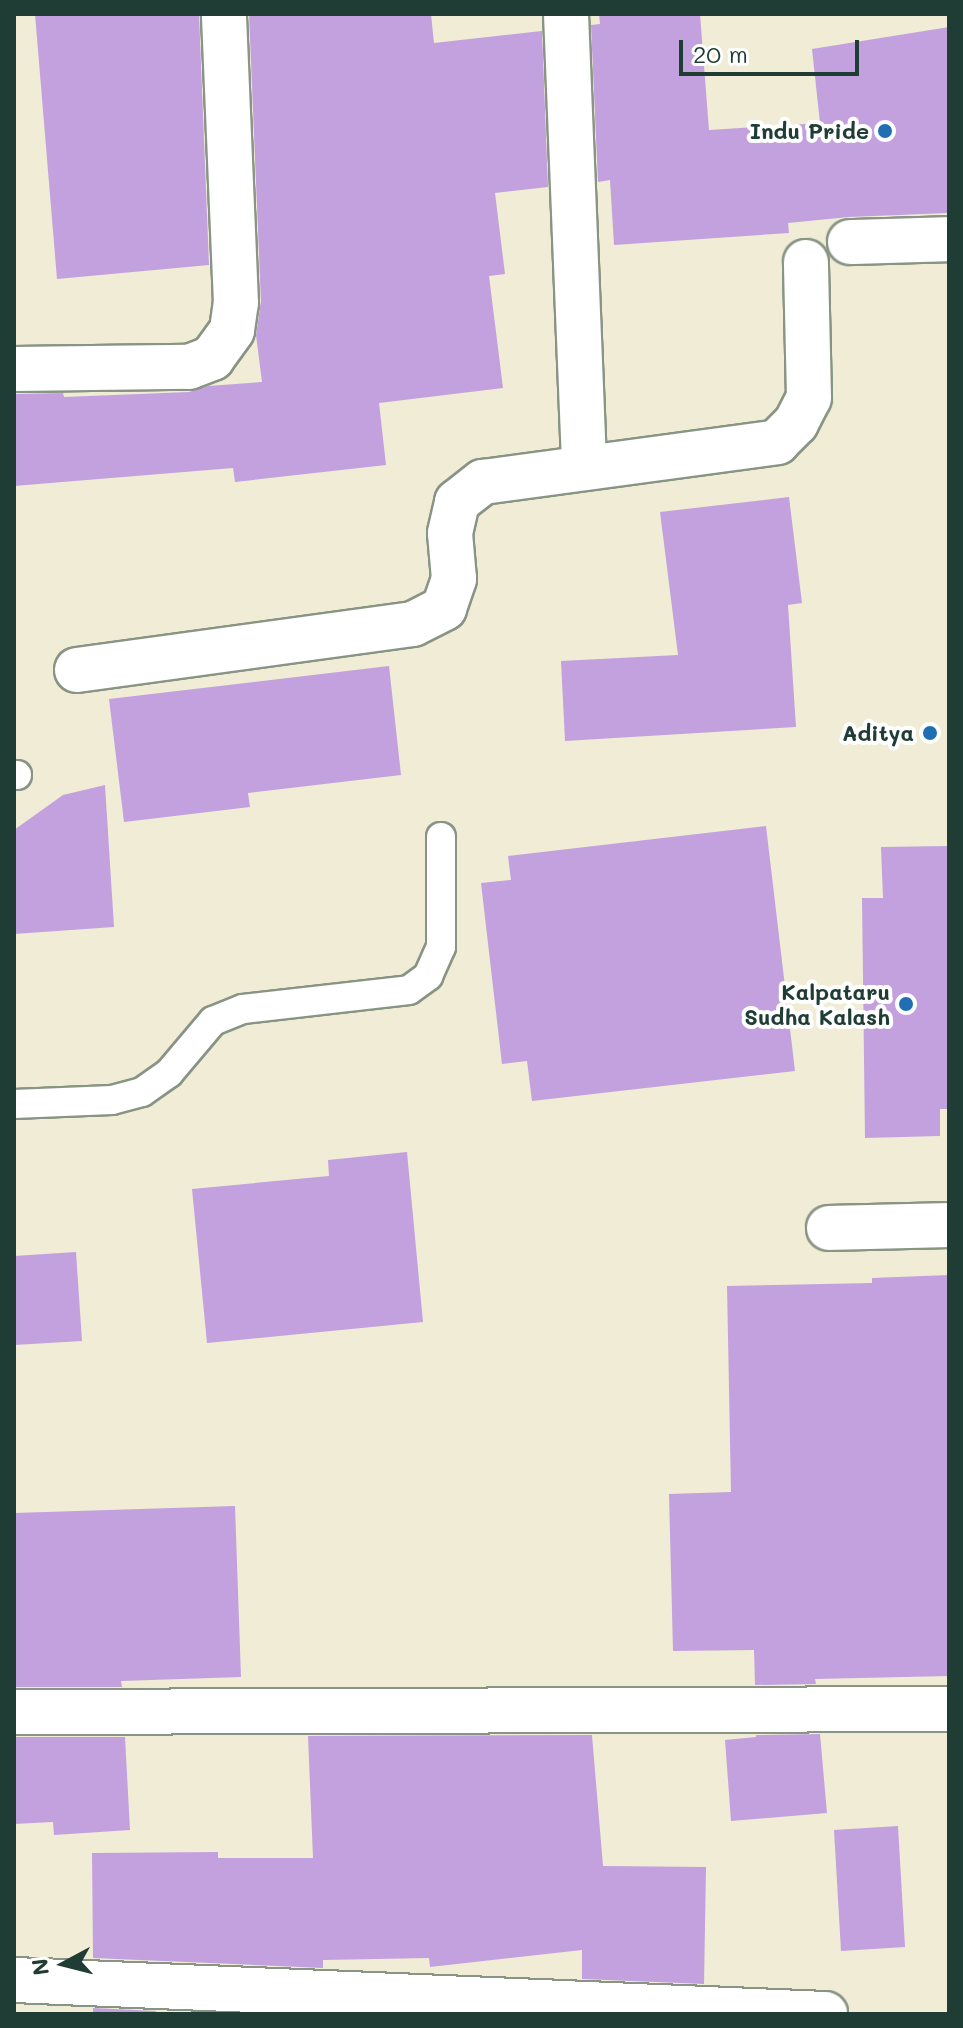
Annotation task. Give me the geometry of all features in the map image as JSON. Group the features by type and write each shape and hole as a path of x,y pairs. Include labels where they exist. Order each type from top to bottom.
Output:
{"street":[{"path":"14,369 189,367 212,358 232,330 236,303 224,14"},
{"path":"566,14 584,466"},
{"path":"850,242 949,239"},
{"path":"77,670 413,624 444,608 454,579 450,533 457,502 483,482 777,442 796,423 809,398 806,262"},
{"path":"829,1228 949,1225"},
{"path":"14,1712 949,1709"},
{"path":"14,1980 825,2014"}],"lane":[{"path":"14,1104 112,1100 142,1092 169,1073 213,1021 243,1009 409,990 428,976 441,947 441,837"}],"building":[{"path":"35,14 199,14 209,265 57,279"},
{"path":"249,14 431,14 434,43 542,31 548,187 495,193 505,274 489,276 503,388 379,403 386,465 235,482 233,468 14,486 14,394 63,393 64,397 189,392 208,386 262,382 256,335 261,302"},
{"path":"599,14 700,14 709,130 820,123 812,49 949,27 949,213 849,217 788,223 789,233 614,245 610,180 598,182 591,25 600,24"},
{"path":"789,497 802,603 788,605 796,727 565,741 561,661 678,655 660,512"},
{"path":"389,666 401,775 248,793 250,807 124,822 109,699"},
{"path":"105,785 114,927 14,934 14,830 63,795"},
{"path":"766,826 795,1071 532,1101 527,1061 502,1064 481,883 511,880 508,856"},
{"name":"Kalpataru Sudha Kalash","path":"949,846 949,1109 940,1109 940,1136 865,1138 862,898 883,898 881,847"},
{"path":"407,1152 423,1322 207,1343 192,1189 329,1176 328,1160"},
{"path":"76,1252 82,1341 14,1345 14,1256"},
{"path":"949,1275 949,1676 815,1679 816,1684 755,1685 754,1650 673,1651 669,1494 731,1492 727,1286 872,1283 872,1278"},
{"path":"235,1506 241,1677 121,1681 122,1687 14,1687 14,1513"},
{"path":"820,1734 827,1813 731,1821 725,1740 756,1735"},
{"path":"592,1735 603,1866 706,1867 704,1984 582,1979 582,1950 430,1967 429,1958 323,1960 323,1968 93,1958 92,1853 218,1852 218,1858 313,1858 308,1736"},
{"path":"14,1737 125,1737 130,1830 54,1835 53,1822 14,1824"},
{"path":"898,1826 905,1947 841,1951 834,1830"},
{"path":"93,2008 156,2011 156,2014 93,2014"}],"place":[{"name":"Indu Pride","path":"885,131"},
{"name":"Aditya","path":"930,733"},
{"name":"Kalpataru Sudha Kalash","path":"906,1004"}]}
